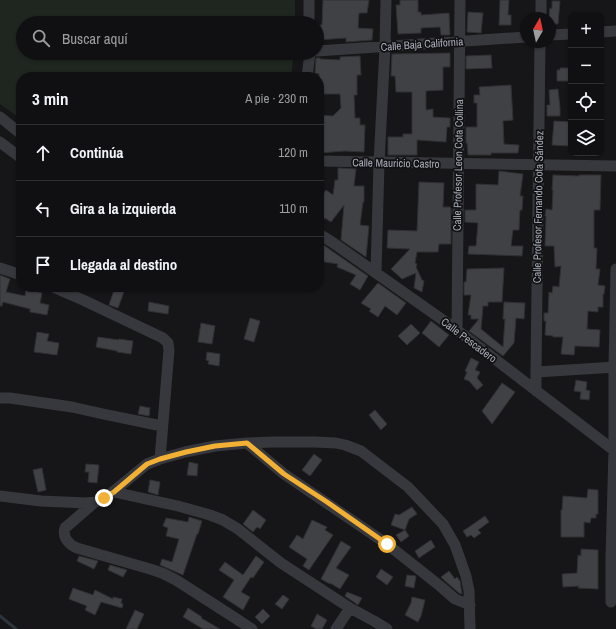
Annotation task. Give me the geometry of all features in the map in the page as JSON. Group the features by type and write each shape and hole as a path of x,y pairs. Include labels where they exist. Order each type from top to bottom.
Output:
{"street":[{"path":"309,0 310,16"},
{"path":"376,273 386,0"},
{"name":"Calle Profesor Leon Cota Collina","path":"457,330 460,0"},
{"path":"541,0 541,12"},
{"path":"604,32 616,31"},
{"path":"556,35 568,34"},
{"name":"Calle Baja California","path":"324,50 520,37"},
{"name":"Calle Profesor Fernando Cota Sández","path":"536,392 540,48"},
{"path":"308,72 309,60"},
{"path":"0,117 16,130"},
{"path":"0,142 16,154"},
{"name":"Calle Mauricio Castro","path":"324,161 616,166"},
{"name":"Calle Pescadero","path":"324,237 457,330 615,451"},
{"path":"0,268 16,273"},
{"path":"611,602 615,451 616,269"},
{"path":"65,292 163,338 168,343 169,350 160,459"},
{"path":"536,372 615,367"},
{"path":"0,398 10,398 72,407 162,426"},
{"path":"247,443 284,474 387,544 455,599 470,604"},
{"path":"252,629 162,573 72,546 65,538 65,528 96,502 114,492 147,464 160,459 215,446 247,443 336,443 353,447 361,451 408,487 443,524 455,545 466,576 470,604 470,629"},
{"path":"114,492 190,509 223,520 238,529 281,563 350,608 387,629"},
{"path":"0,496 64,503 96,502"},
{"path":"336,629 350,608"}],"shaded area":[{"path":"0,0 295,0 295,16 16,16 16,60 293,60 292,72 16,72 16,115 0,104"}],"building":[{"path":"323,0 369,0 367,13 359,13 358,28 373,29 372,40 346,42 346,38 324,40 324,16 322,16"},
{"path":"400,0 418,0 418,12 421,12 421,15 449,13 450,35 441,35 440,27 421,28 421,33 398,34 396,5 400,5"},
{"path":"500,0 509,0 508,15 511,15 511,25 499,25"},
{"path":"552,1 560,1 558,24 556,24 556,12 550,12 550,8 552,9"},
{"path":"468,12 483,13 481,33 467,32"},
{"path":"450,53 450,67 443,67 443,90 426,91 426,110 433,109 433,117 450,118 450,127 447,127 446,142 417,140 417,155 388,155 388,137 403,137 403,134 412,134 412,92 396,92 395,76 391,76 392,54"},
{"path":"491,55 492,68 466,69 466,56"},
{"path":"360,56 361,75 357,75 357,95 354,95 355,118 360,118 360,125 365,125 364,152 345,151 324,153 324,115 333,116 341,108 340,94 324,94 324,72 315,72 316,60 340,60 340,57"},
{"path":"560,68 568,68 568,81 557,81 557,70 560,70"},
{"path":"511,85 513,120 503,121 504,144 519,145 518,153 468,155 466,127 477,127 477,103 474,103 474,95 480,95 479,87"},
{"path":"558,89 560,116 547,116 547,105 550,105 549,90"},
{"path":"554,121 568,122 568,146 552,145"},
{"path":"338,168 356,169 354,186 364,186 364,202 360,225 369,226 366,257 341,240 344,205 331,222 325,218 324,219 324,193 326,190 333,195 335,180 338,180"},
{"path":"499,171 523,174 520,196 523,196 522,210 520,210 519,230 513,230 511,246 523,246 522,256 468,254 469,246 476,246 478,223 465,222 465,210 476,210 476,184 498,185"},
{"path":"553,175 601,175 600,210 594,210 594,248 597,248 596,269 600,269 598,285 605,286 603,294 603,307 598,307 598,312 588,311 587,329 600,330 599,347 575,346 574,355 561,354 563,337 545,335 546,321 544,321 544,313 548,313 549,292 552,293 553,286 559,287 561,266 555,267 554,246 545,246 545,216 546,209 552,210"},
{"path":"419,182 444,183 443,207 451,208 451,244 439,244 438,252 417,252 415,263 417,264 416,267 422,280 424,281 422,292 414,288 416,273 402,279 391,269 410,249 387,248 388,230 417,231"},
{"path":"324,245 368,276 360,290 350,284 356,275 337,267 338,264 324,262"},
{"path":"504,268 502,302 488,302 488,306 483,306 481,329 503,347 505,319 503,319 504,302 525,303 524,319 516,318 514,343 503,356 469,331 479,319 471,319 471,315 468,315 471,295 464,295 464,282 466,282 467,269"},
{"path":"0,275 10,279 6,292 25,296 26,292 42,293 40,303 49,305 47,315 30,312 30,309 3,302 2,306 0,306"},
{"path":"378,283 406,303 397,315 385,306 378,317 369,311 371,309 361,303"},
{"path":"113,292 124,292 118,308 109,305"},
{"path":"149,302 169,306 168,314 148,311"},
{"path":"250,318 260,321 254,342 244,339"},
{"path":"431,321 449,335 439,347 422,333"},
{"path":"201,323 215,326 212,344 198,342"},
{"path":"411,324 420,333 407,345 398,336"},
{"path":"37,332 49,334 47,341 59,343 57,355 34,352"},
{"path":"98,337 133,341 131,354 96,347"},
{"path":"207,352 220,354 219,366 208,364 209,361 206,360"},
{"path":"471,358 479,362 475,370 480,372 477,378 483,385 477,390 469,381 464,379 467,372 465,371"},
{"path":"576,380 587,382 586,390 590,391 589,400 580,399 581,392 574,391"},
{"path":"502,383 515,392 492,424 482,411"},
{"path":"140,406 150,408 149,416 138,414"},
{"path":"375,410 387,424 381,430 369,415"},
{"path":"314,454 322,460 310,476 302,470"},
{"path":"189,462 198,464 197,476 187,475"},
{"path":"86,464 99,465 97,483 88,482 89,472 85,472"},
{"path":"42,468 46,490 38,492 33,470"},
{"path":"150,480 160,482 158,495 148,492"},
{"path":"588,489 598,490 598,514 596,514 596,518 591,518 590,523 584,522 584,537 561,537 561,510 563,496 587,498"},
{"path":"412,507 417,514 409,519 405,530 391,525 395,514 399,515"},
{"path":"253,510 266,520 260,529 257,527 253,532 243,524"},
{"path":"485,516 489,522 478,530 481,533 474,538 471,535 467,537 463,531"},
{"path":"189,517 202,521 183,575 160,565 162,559 172,562 179,539 166,536 168,528 163,526 166,518 188,522"},
{"path":"312,520 327,527 325,530 333,535 309,570 303,566 307,559 289,547 297,535 303,539"},
{"path":"405,530 409,536 401,542 396,535"},
{"path":"431,540 435,547 419,558 415,551"},
{"path":"341,541 351,547 336,568 349,575 340,589 321,579"},
{"path":"581,549 598,550 598,589 578,588 579,586 563,587 562,574 577,573 578,555 581,556"},
{"path":"79,556 98,561 94,569 77,561"},
{"path":"256,556 264,562 241,592 250,597 243,610 223,597 234,580 219,570 225,562 243,575"},
{"path":"110,565 127,570 123,577 108,570"},
{"path":"381,569 393,577 387,585 376,577"},
{"path":"449,571 455,579 457,577 460,581 462,594 441,577"},
{"path":"407,575 416,576 414,588 405,586"},
{"path":"73,588 93,595 95,590 113,599 113,597 122,599 122,608 101,602 95,615 85,610 87,606 69,599"},
{"path":"347,592 362,598 358,605 345,596"},
{"path":"283,595 289,599 282,609 275,604"},
{"path":"412,597 425,600 418,622 405,615 411,603"},
{"path":"188,608 202,617 201,618 220,629 203,629 183,617"},
{"path":"263,609 270,616 262,624 255,617"},
{"path":"135,610 144,614 137,629 126,629"},
{"path":"317,614 327,620 322,629 316,629 311,626"}],"waterway":[{"path":"0,616 16,629"}],"route":[{"path":"104,498 114,492 147,464 160,459 215,446 247,443 284,474 387,544"}]}
